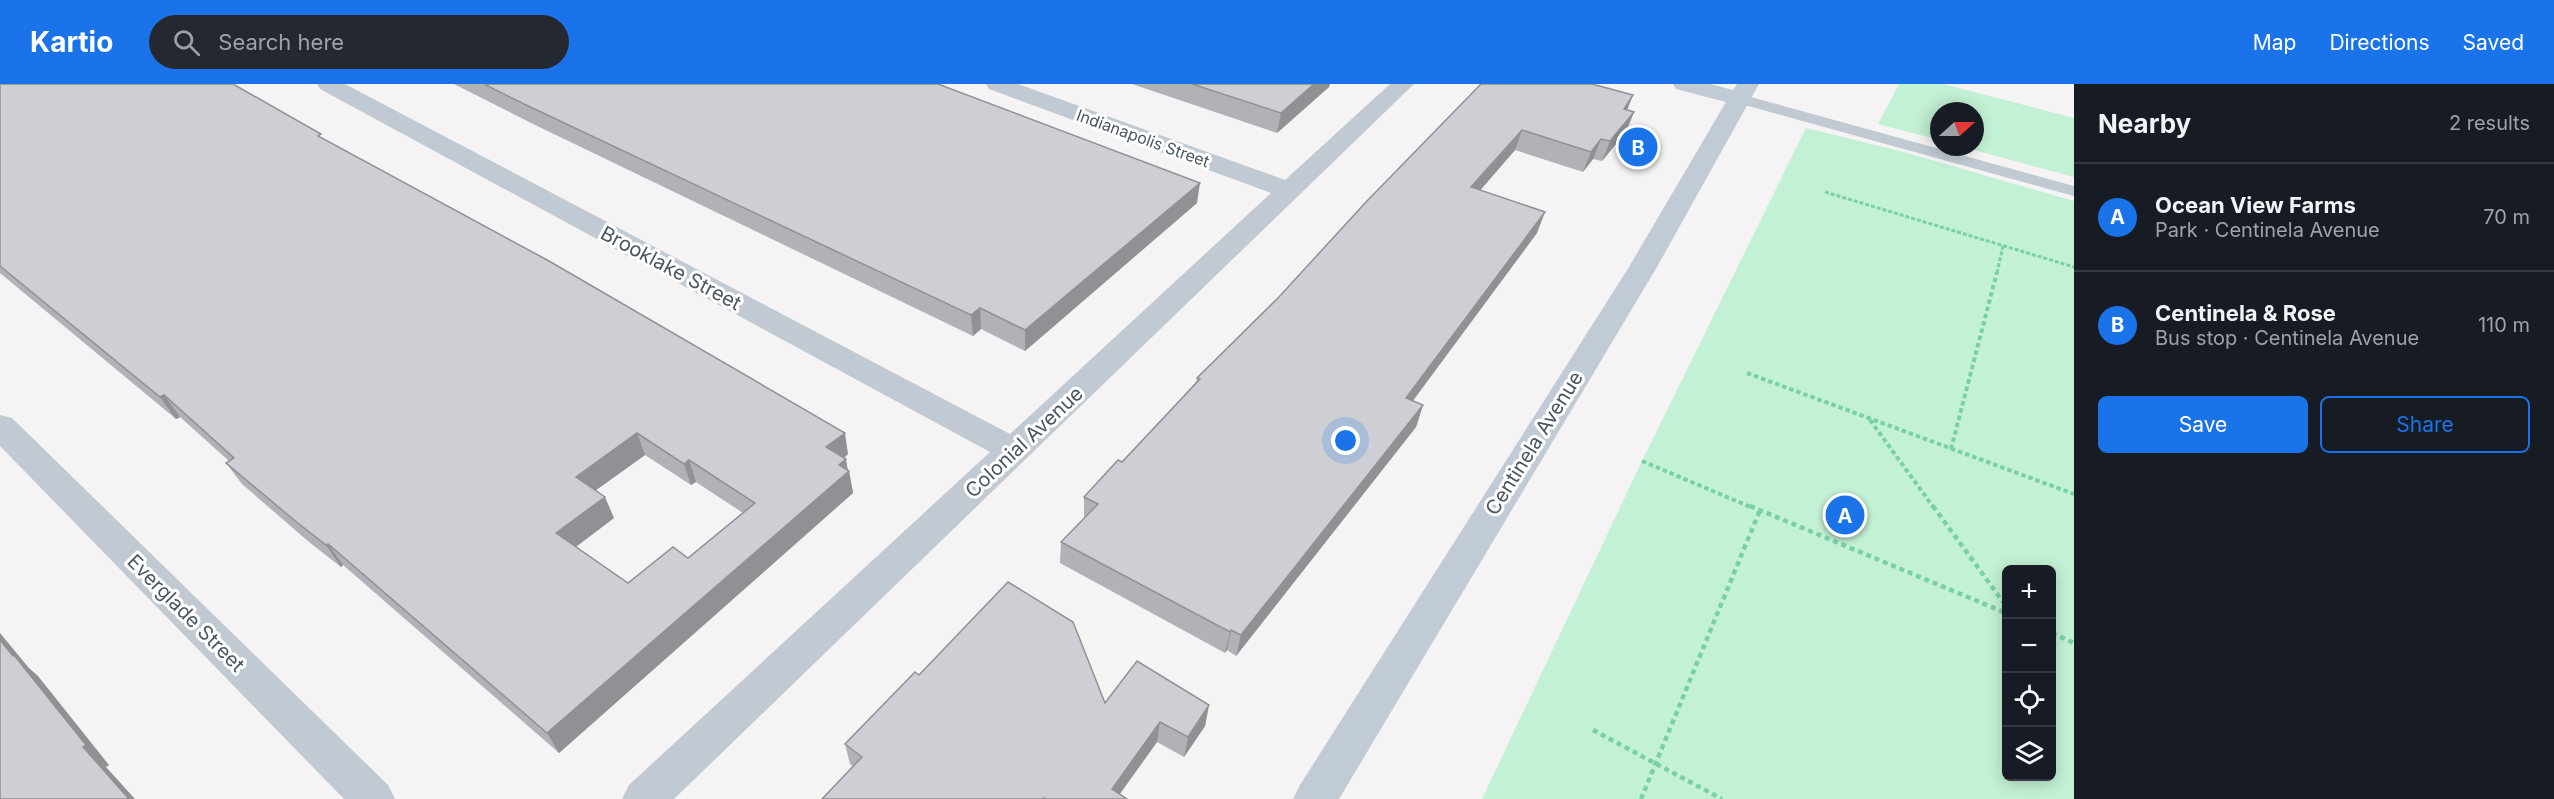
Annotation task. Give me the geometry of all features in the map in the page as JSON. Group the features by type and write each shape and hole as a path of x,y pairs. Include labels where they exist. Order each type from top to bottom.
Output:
{"main road":[{"path":"1684,84 1744,92"},
{"name":"Centinela Avenue","path":"1315,799 1643,267 1744,92"}],"street":[{"name":"Brooklake Street","path":"328,84 1014,451"},
{"name":"Indianapolis Street","path":"997,84 1290,191"},
{"name":"Colonial Avenue","path":"644,799 1403,84"},
{"name":"Everglade Street","path":"0,426 373,799"}],"lane":[{"path":"1744,92 2074,191"}],"path":[{"path":"1825,192 2074,267"},
{"path":"1951,448 1979,348 2003,246"},
{"path":"1747,373 2074,494"},
{"path":"1870,419 2002,599"},
{"path":"1642,461 2002,612"},
{"path":"1641,799 1760,510"},
{"path":"2056,635 2074,643"},
{"path":"1593,730 1722,799"}],"green space":[{"path":"1899,84 1943,84 2074,118 2074,177 1984,153 1984,102 1930,102 1930,138 1878,124"},
{"path":"1806,128 1900,151 2074,201 2074,799 1482,799 1642,461"}],"building":[{"path":"0,84 233,84 321,134 318,136 549,261 845,433 826,447 846,459 839,465 849,471 547,733 328,544 326,545 294,520 226,463 234,458 164,395 160,397 0,266","holes":["637,433 684,464 689,460 755,503 688,558 673,547 628,583 556,533 605,497 576,477"]},
{"path":"484,84 938,84 1200,183 1025,330 980,308 971,315"},
{"path":"1192,84 1314,84 1281,113"},
{"path":"1481,84 1592,84 1633,95 1624,109 1634,112 1610,141 1601,139 1591,152 1522,130 1471,187 1545,212 1406,398 1423,405 1241,635 1231,630 1230,632 1061,542 1098,504 1084,497 1118,460 1122,462 1200,379 1197,378 1278,298 1366,202"},
{"path":"1008,582 1073,622 1105,703 1137,661 1209,705 1188,737 1160,722 1112,789 1127,799 822,799 862,757 845,744 915,672 919,675"},
{"path":"0,640 86,745 83,747 129,799 0,799"}],"place":[{"name":"Centinela & Rose","path":"1638,147"},
{"name":"Ocean View Farms","path":"1845,515"}]}
